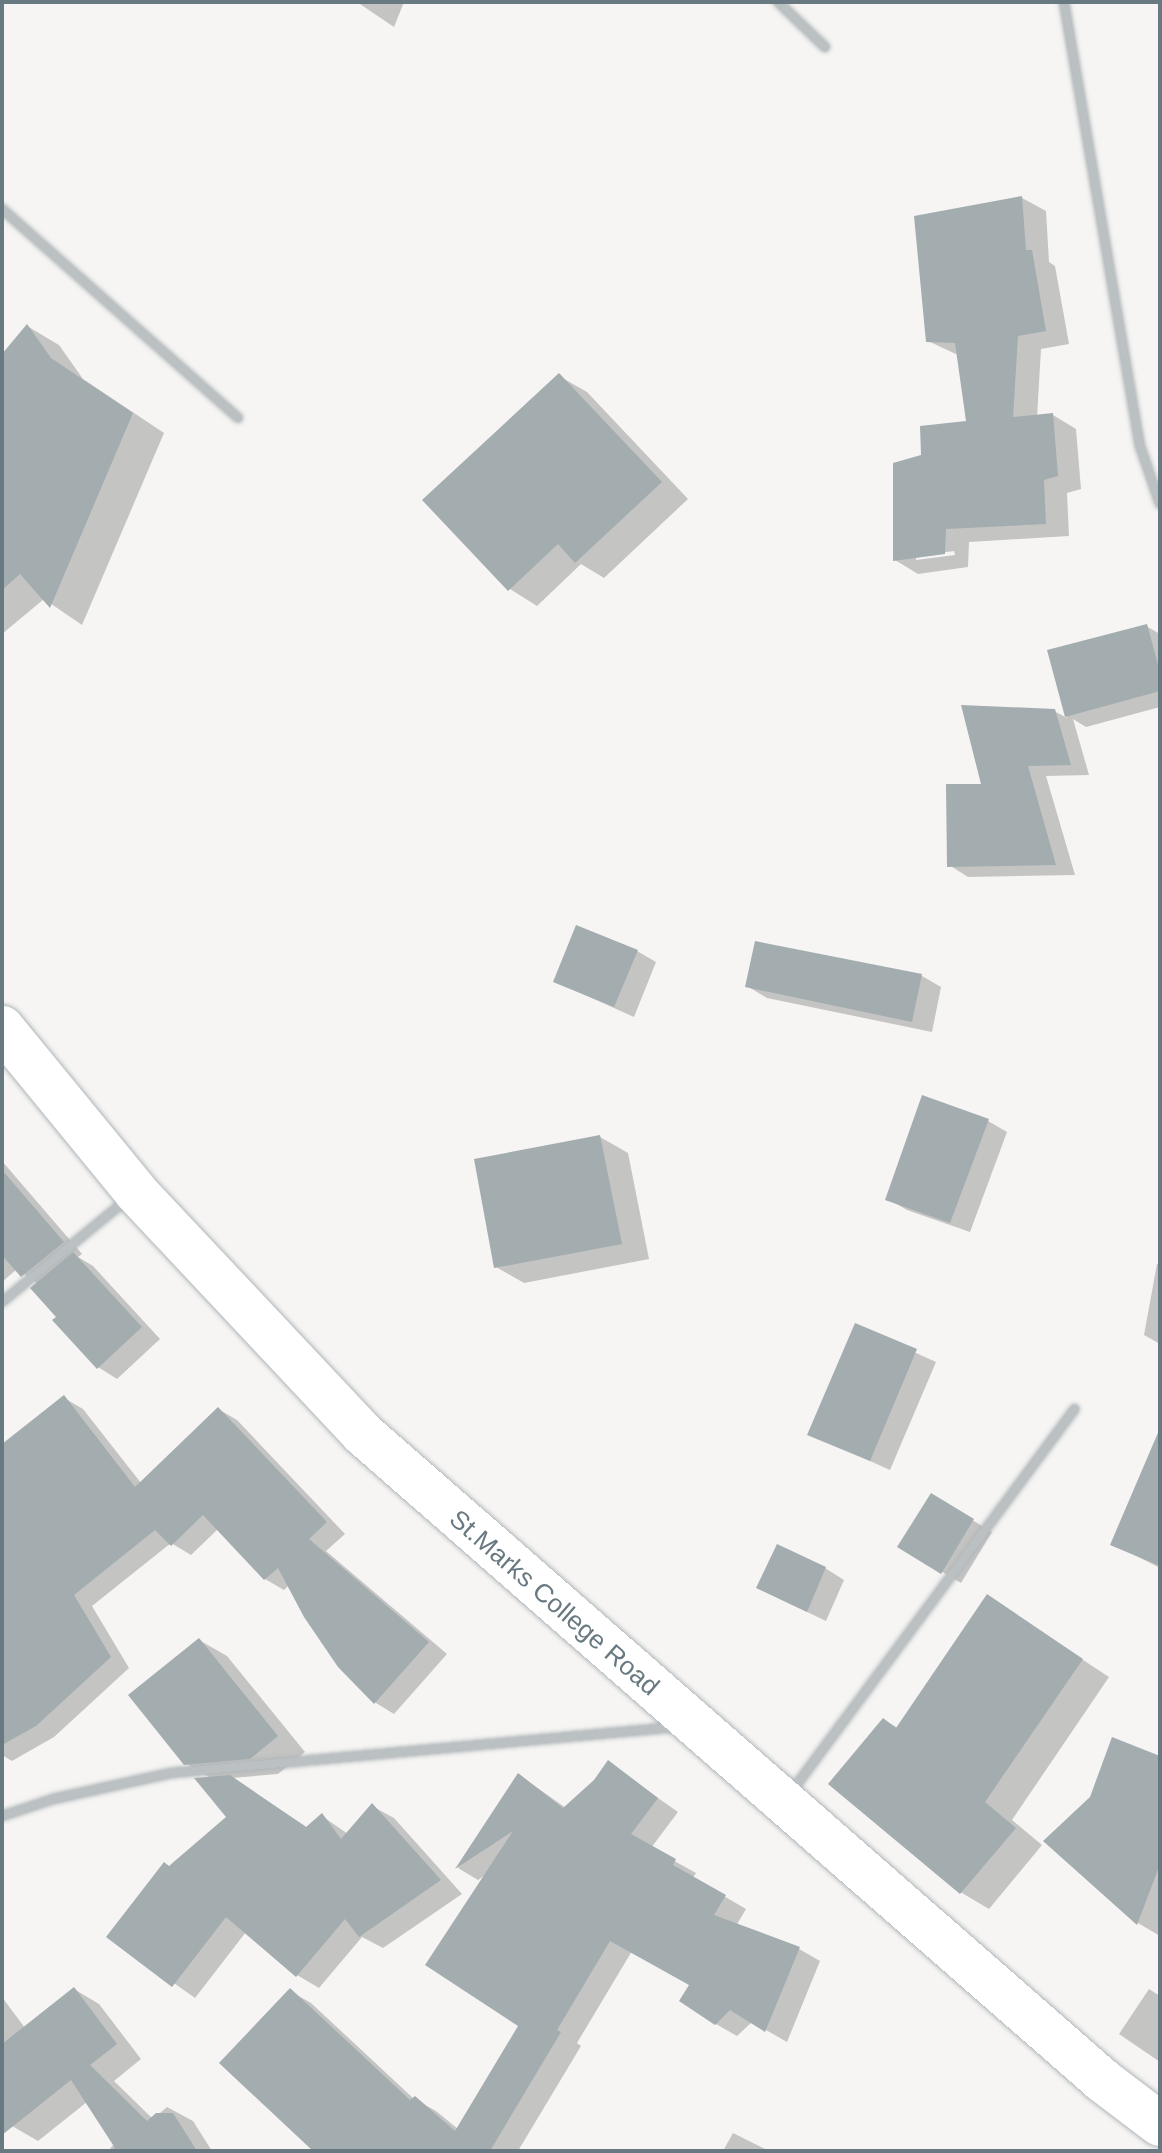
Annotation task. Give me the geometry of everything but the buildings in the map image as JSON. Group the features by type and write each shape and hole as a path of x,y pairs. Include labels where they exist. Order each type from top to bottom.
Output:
{"main road":[{"name":"St.Marks College Road","path":"2,1028 136,1192 362,1433 693,1726 1102,2080 1160,2124"}],"street":[{"path":"778,2 825,47"},
{"path":"1064,2 1140,446 1160,504"},
{"path":"2,209 238,418"},
{"path":"2,1302 136,1192"},
{"path":"782,1803 1075,1409"},
{"path":"2,1816 53,1799 171,1773 693,1726"}]}
